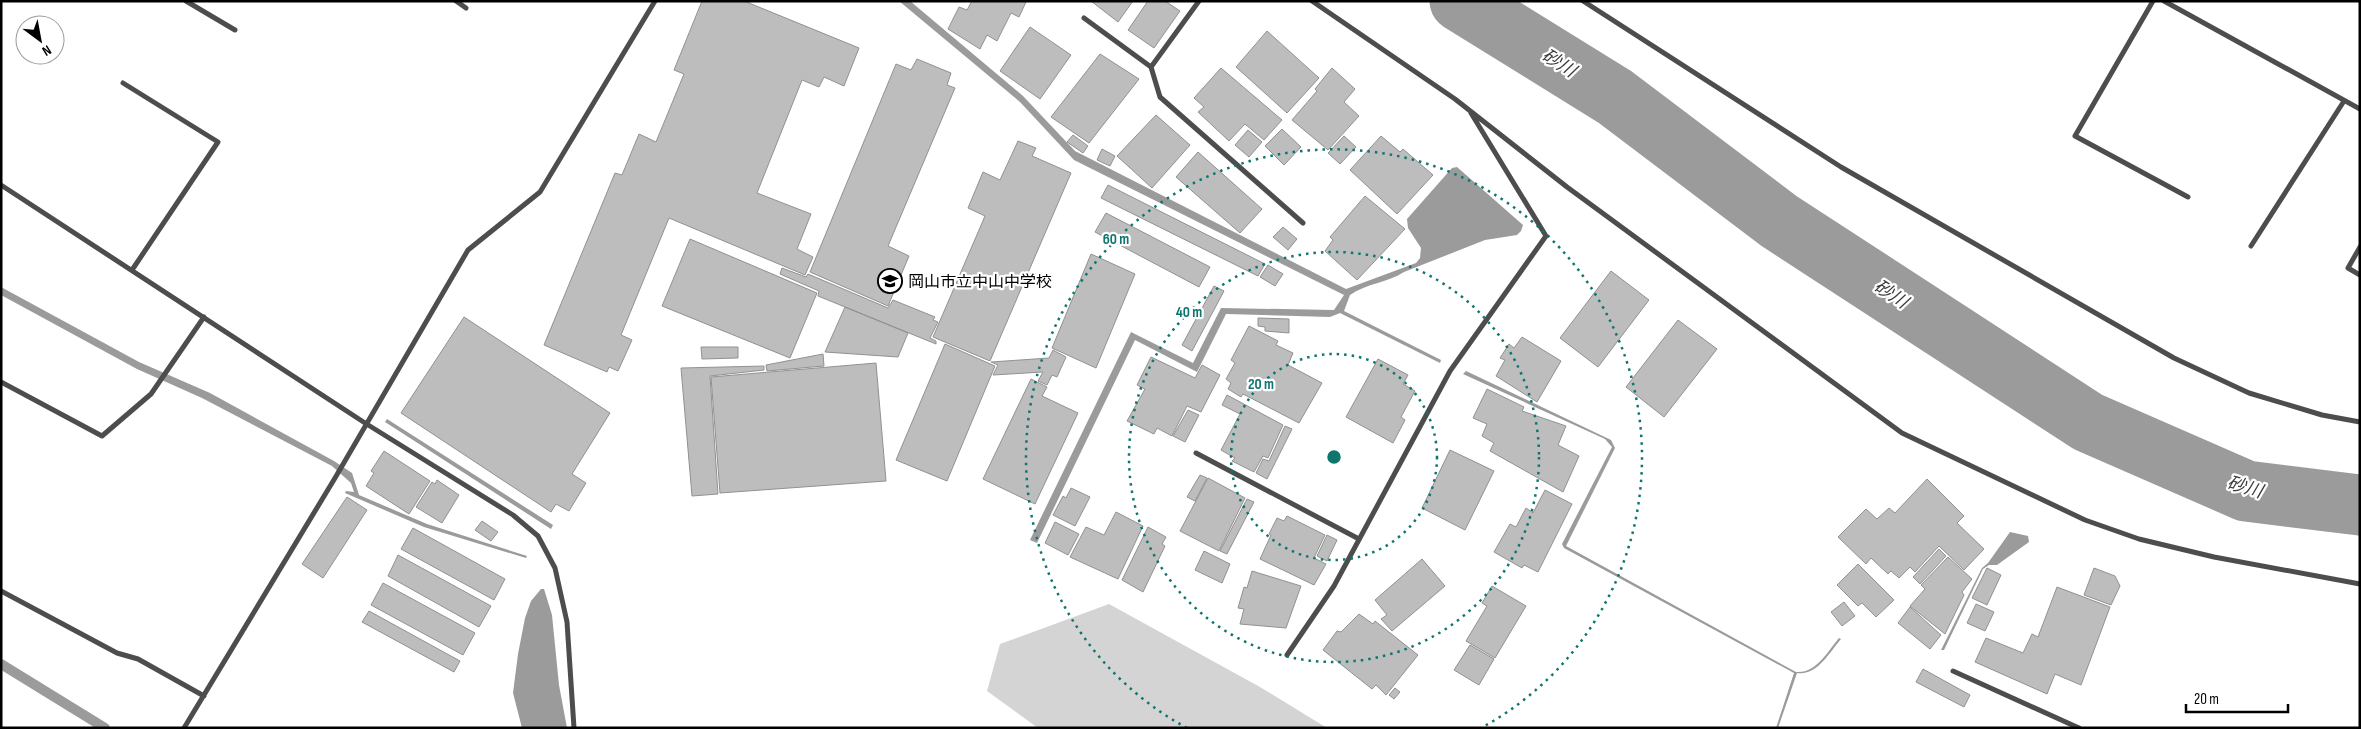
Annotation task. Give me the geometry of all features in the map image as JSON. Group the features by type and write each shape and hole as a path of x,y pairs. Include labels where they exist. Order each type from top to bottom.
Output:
{"street":[{"path":"186,1 235,30"},
{"path":"456,1 466,8"},
{"path":"184,728 335,478 365,423 468,250 540,192 655,1"},
{"path":"1151,67 1199,1"},
{"path":"1312,1 1469,110 1567,188 1902,433 2085,520 2139,539 2214,557 2360,584"},
{"path":"1584,1 1841,167 2174,358 2249,393 2322,415 2360,422"},
{"path":"2153,1 2074,136 2188,197"},
{"path":"2164,1 2360,110"},
{"path":"1084,18 1151,67 1160,97 1303,223"},
{"path":"123,83 218,142 132,270"},
{"path":"2251,246 2344,101"},
{"path":"1287,655 1334,586 1450,371 1546,236 1469,110"},
{"path":"1,185 365,423 513,515 538,536 555,568 567,622 574,728"},
{"path":"2360,247 2348,268 2360,275"},
{"path":"1,382 102,436 151,394 204,317"},
{"path":"1196,453 1359,539"},
{"path":"1,591 117,653 138,659 204,696"},
{"path":"1953,671 2079,728"}],"shaded area":[{"path":"899,1 910,1 1023,96 1075,151 1346,289 1416,263 1420,258 1421,248 1408,228 1407,219 1452,168 1457,167 1523,225 1521,231 1517,235 1485,240 1391,279 1363,288 1350,295 1344,311 1441,360 1440,363 1340,313 1330,317 1226,314 1197,372 1135,340 1037,543 1030,540 1131,332 1193,363 1221,308 1334,310 1344,295 1074,160 1020,102"},
{"path":"1,287 139,362 210,393 334,461 352,473 359,495 427,524 527,556 526,558 424,527 345,493 346,491 354,492 351,483 332,466 202,398 137,369 1,295"},
{"path":"1466,371 1611,440 1615,448 1566,546 1796,672 1803,672 1815,666 1839,638 1841,639 1817,667 1811,671 1797,673 1778,728 1776,728 1794,673 1564,548 1562,544 1612,447 1605,439 1463,374"},
{"path":"387,419 553,525 551,529 385,422"},
{"path":"2010,532 2028,536 2029,542 1997,565 1989,565 1983,569 1944,650 1941,650 1982,568 1988,563"},
{"path":"541,589 544,589 552,615 559,685 567,728 522,728 513,693 525,618 531,601"},
{"path":"1109,604 1260,687 1327,728 1038,728 987,691 1000,644"}],"building":[{"path":"702,1 744,1 859,48 844,86 824,77 819,87 802,80 757,193 811,214 797,249 813,257 805,275 669,218 621,335 632,340 618,371 609,367 607,372 544,345 615,173 622,175 639,134 656,142 684,74 674,70"},
{"path":"972,1 1026,2 1019,17 1011,13 997,41 987,35 980,49 948,29 959,7 967,10"},
{"path":"1091,1 1133,1 1118,22"},
{"path":"1148,1 1165,1 1180,11 1154,48 1128,30"},
{"path":"1030,27 1071,55 1040,99 1000,71"},
{"path":"1267,31 1319,78 1287,113 1236,67"},
{"path":"1100,54 1139,79 1089,143 1051,117"},
{"path":"917,59 951,73 947,85 955,88 888,246 909,256 888,306 810,272 896,64 911,70"},
{"path":"1221,68 1282,120 1264,140 1245,124 1229,141 1198,112 1204,107 1194,98"},
{"path":"1332,68 1355,89 1344,102 1359,116 1328,150 1292,120 1317,91 1315,89"},
{"path":"1156,115 1190,145 1152,188 1117,156"},
{"path":"1282,129 1301,147 1284,165 1265,146"},
{"path":"1248,130 1262,142 1249,157 1235,145"},
{"path":"1073,135 1088,146 1083,153 1067,142"},
{"path":"1344,136 1356,147 1340,164 1328,153"},
{"path":"1381,136 1400,152 1403,149 1433,175 1397,214 1350,170"},
{"path":"1018,141 1036,148 1032,156 1071,173 990,361 933,337 985,216 968,208 983,172 1000,180"},
{"path":"1102,149 1115,156 1110,166 1097,160"},
{"path":"1198,152 1262,209 1240,233 1176,177"},
{"path":"1108,185 1265,264 1258,276 1101,198"},
{"path":"1365,196 1405,229 1357,280 1325,251 1333,240 1330,237"},
{"path":"1106,213 1210,267 1199,287 1095,232"},
{"path":"1283,227 1297,239 1288,250 1273,237"},
{"path":"690,239 817,293 790,358 662,306"},
{"path":"1091,254 1135,274 1096,368 1052,348"},
{"path":"1268,265 1283,274 1275,286 1260,277"},
{"path":"782,268 806,277 808,274 888,308 893,300 935,317 933,320 938,322 930,338 936,341 936,344 818,296 819,291 780,274"},
{"path":"1611,271 1649,300 1598,367 1560,338"},
{"path":"1214,286 1224,291 1192,351 1182,345"},
{"path":"845,307 908,333 898,357 825,352"},
{"path":"464,317 610,413 572,474 586,483 569,511 556,504 551,512 401,413"},
{"path":"1258,318 1289,319 1289,333 1265,331 1265,327 1258,326"},
{"path":"1678,320 1717,349 1664,417 1626,387"},
{"path":"1249,326 1278,341 1276,345 1293,353 1288,365 1322,383 1299,423 1243,394 1241,397 1228,389 1231,383 1226,379 1235,363 1231,360"},
{"path":"1522,337 1561,361 1537,402 1496,376 1505,360 1500,358 1509,344 1514,348"},
{"path":"945,344 995,366 947,481 896,460"},
{"path":"701,347 738,347 738,358 702,359"},
{"path":"1053,350 1066,357 1057,377 1052,375 1047,385 1038,381 1043,372 993,375 998,365 991,362 1049,358"},
{"path":"823,354 824,366 767,371 766,365"},
{"path":"1151,357 1195,378 1202,365 1220,375 1201,412 1187,406 1172,436 1157,428 1154,434 1127,421 1145,389 1137,385"},
{"path":"1378,359 1408,375 1403,384 1415,391 1401,417 1405,420 1393,443 1346,417"},
{"path":"876,363 886,481 720,493 711,377"},
{"path":"764,366 764,370 710,376 718,494 692,496 681,368"},
{"path":"1031,379 1047,387 1042,396 1078,413 1035,504 983,479"},
{"path":"1487,389 1524,407 1522,411 1566,426 1558,445 1579,456 1563,492 1490,451 1494,443 1482,436 1487,424 1473,418"},
{"path":"1227,395 1283,425 1268,458 1263,456 1254,472 1232,461 1235,458 1221,450 1240,414 1222,405"},
{"path":"1188,410 1199,415 1185,442 1173,436"},
{"path":"1285,426 1292,429 1267,479 1256,473 1263,459 1269,461"},
{"path":"1450,450 1494,471 1465,530 1422,508"},
{"path":"384,451 430,481 409,514 366,486 374,473 371,471"},
{"path":"1200,475 1207,478 1195,501 1187,497"},
{"path":"1208,478 1245,498 1219,551 1180,531"},
{"path":"1927,479 1964,516 1957,523 1984,549 1964,570 1939,546 1915,572 1910,567 1899,578 1891,571 1888,574 1871,558 1866,564 1838,537 1866,509 1877,519 1889,508 1895,513"},
{"path":"437,480 459,495 442,523 416,507 432,482 435,484"},
{"path":"1071,488 1090,497 1075,526 1053,515 1063,496 1066,498"},
{"path":"1545,490 1572,504 1538,572 1524,565 1522,568 1494,552 1510,524 1516,527 1526,508 1533,513"},
{"path":"347,497 367,510 323,578 302,564"},
{"path":"1247,499 1254,502 1227,554 1220,551"},
{"path":"1116,512 1143,526 1118,579 1070,557 1086,527 1104,535"},
{"path":"1287,516 1325,535 1314,558 1326,564 1314,585 1260,559 1277,518 1284,521"},
{"path":"482,521 498,532 491,541 475,530"},
{"path":"1055,522 1079,534 1068,555 1045,543"},
{"path":"1148,527 1166,537 1162,544 1165,546 1143,592 1122,580"},
{"path":"413,528 505,579 494,600 401,549"},
{"path":"1327,535 1337,540 1327,561 1317,556"},
{"path":"1939,549 1946,556 1920,584 1913,577"},
{"path":"1204,551 1230,564 1222,583 1195,570"},
{"path":"398,555 491,606 479,627 388,576"},
{"path":"1948,557 1972,579 1962,592 1964,595 1945,634 1910,606 1925,589 1921,585"},
{"path":"1422,559 1445,586 1392,631 1381,619 1387,615 1375,600"},
{"path":"1858,564 1894,600 1876,617 1862,603 1858,606 1837,585"},
{"path":"1987,568 2001,575 1987,605 1972,598"},
{"path":"2094,568 2115,576 2120,586 2111,605 2084,595"},
{"path":"1252,571 1301,586 1286,628 1240,624 1244,609 1238,608 1244,587 1247,588"},
{"path":"383,583 475,633 463,655 371,605"},
{"path":"1492,586 1526,606 1495,658 1466,641 1487,606 1482,603"},
{"path":"2057,587 2110,607 2081,685 2055,674 2047,694 1975,662 1986,638 2023,653 2032,634 2038,637"},
{"path":"1844,602 1855,616 1842,626 1831,612"},
{"path":"1976,604 1994,612 1985,631 1967,623"},
{"path":"1910,607 1941,635 1930,649 1898,623"},
{"path":"369,611 460,661 454,672 362,622"},
{"path":"1359,614 1373,624 1375,621 1418,655 1386,695 1376,685 1372,689 1323,650 1337,631 1341,632"},
{"path":"1470,645 1494,659 1479,685 1454,670"},
{"path":"1923,669 1970,695 1964,707 1916,682"},
{"path":"1395,688 1400,692 1394,699 1389,695"}],"waterway":[{"name":"砂川","path":"1460,1 1615,97 1779,221 2088,422 2246,491 2360,505"},
{"path":"1,664 105,728"}],"place":[{"name":"岡山市立中山中学校","path":"890,281"}]}
